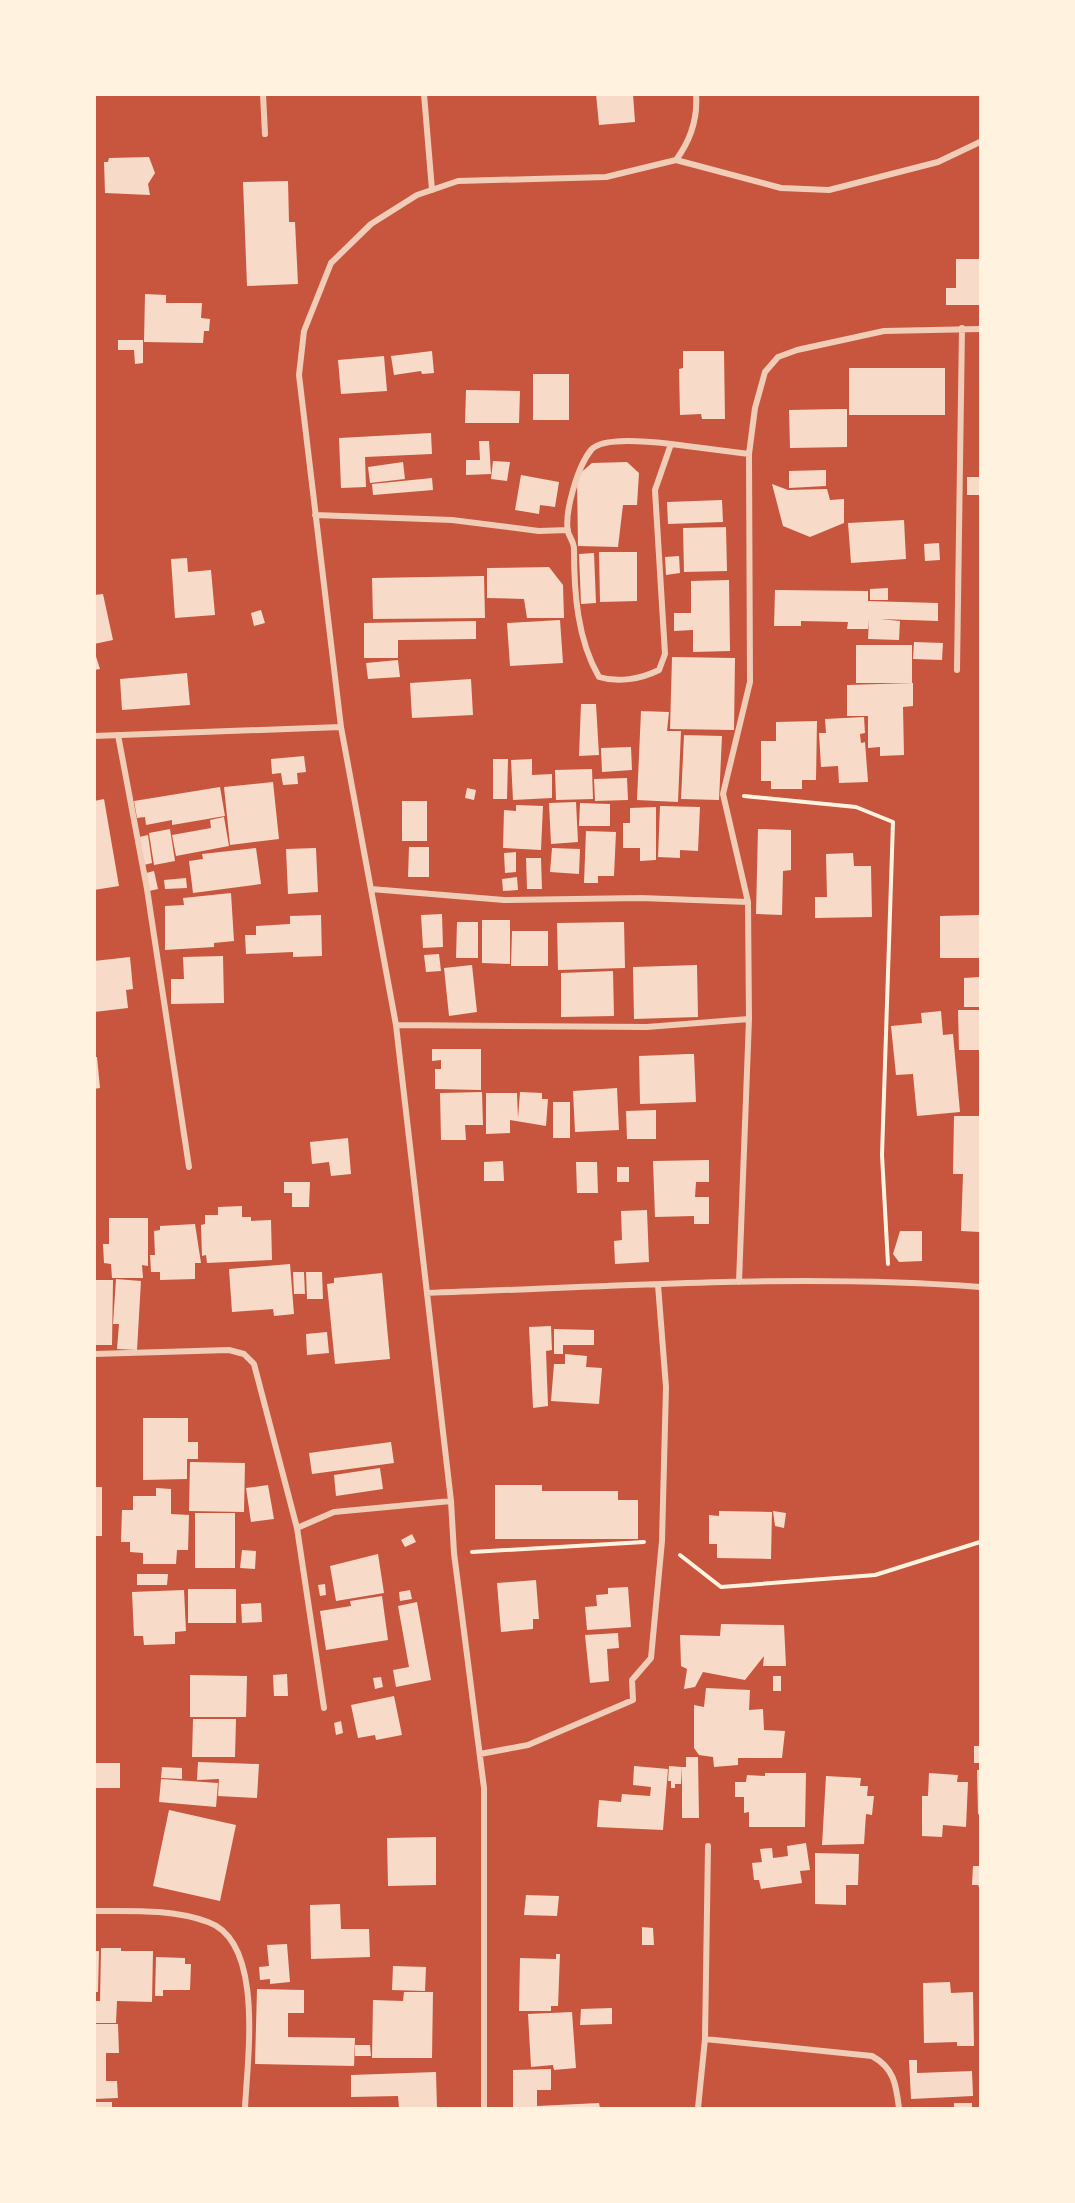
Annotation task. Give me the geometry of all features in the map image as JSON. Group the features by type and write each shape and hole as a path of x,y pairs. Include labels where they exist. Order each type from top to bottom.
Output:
{"street":[{"path":"263,94 265,134"},
{"path":"424,94 432,190"},
{"path":"676,160 687,144 697,108 696,94"},
{"path":"484,2109 484,1788 454,1553 451,1501 396,1025 341,727 298,375 304,331 331,263 371,224 417,195 458,181 606,177 676,160 781,188 829,190 938,162 981,142"},
{"path":"957,670 962,328"},
{"path":"739,1282 749,1019 748,902 723,794 750,682 749,454 755,408 765,372 778,357 797,350 884,331 981,329"},
{"path":"671,444 655,490 665,654 659,670 648,676 613,681 599,677 591,664 577,612 574,545 568,530 577,471 585,463 591,450 601,444 618,441 671,444 749,454"},
{"path":"315,515 452,520 538,531 568,530"},
{"path":"94,736 341,727"},
{"path":"118,735 147,890 189,1167"},
{"path":"370,889 504,900 640,898 748,902"},
{"path":"396,1025 647,1027 749,1019"},
{"path":"427,1293 739,1282 888,1280 981,1287"},
{"path":"480,1754 528,1745 633,1700 632,1680 651,1658 662,1541 666,1387 658,1285"},
{"path":"94,1354 229,1350 244,1354 254,1364 297,1527 324,1708"},
{"path":"297,1527 334,1512 451,1501"},
{"path":"698,2109 705,2039 708,1846"},
{"path":"94,1911 169,1912 211,1923 238,1947 250,2004 245,2109"},
{"path":"705,2039 872,2056 886,2064 896,2083 898,2109"}],"path":[{"path":"723,794 856,807 893,822 882,1155 888,1280"},
{"path":"454,1553 564,1549 662,1541 721,1587 875,1575 981,1542"}],"building":[{"path":"596,94 633,94 635,122 599,125"},
{"path":"149,157 155,173 148,184 150,195 105,193 104,162 108,162 109,158"},
{"path":"288,181 289,222 295,222 298,284 247,286 243,182"},
{"path":"956,259 980,259 980,305 946,305 946,288 956,288"},
{"path":"145,294 166,295 166,303 202,303 201,318 210,319 209,331 204,331 203,343 144,342"},
{"path":"118,340 143,340 143,363 135,364 134,350 118,350"},
{"path":"432,351 434,373 422,374 421,371 394,375 391,356"},
{"path":"683,351 724,351 725,419 702,419 701,414 680,415 679,369 683,368"},
{"path":"384,356 387,391 341,394 338,360"},
{"path":"849,368 945,368 945,415 849,415"},
{"path":"533,374 569,374 569,420 533,420"},
{"path":"466,390 520,391 519,423 465,423"},
{"path":"847,409 847,447 790,448 789,410"},
{"path":"431,433 432,454 365,457 366,487 341,488 339,438"},
{"path":"479,441 489,441 491,474 466,475 466,460 480,460"},
{"path":"493,461 510,462 507,481 491,479"},
{"path":"403,462 405,479 370,483 368,467"},
{"path":"627,462 639,473 637,505 623,505 618,547 578,546 577,476 592,463"},
{"path":"826,470 826,486 789,488 789,471"},
{"path":"521,475 559,482 555,507 540,505 539,514 515,510"},
{"path":"967,477 980,477 980,495 967,495"},
{"path":"432,478 433,490 373,495 372,484"},
{"path":"772,484 788,490 827,489 830,500 844,499 844,523 810,537 783,526"},
{"path":"722,500 723,522 668,524 667,502"},
{"path":"904,520 906,559 851,563 848,523"},
{"path":"726,527 727,571 684,572 683,528"},
{"path":"939,543 940,560 925,561 924,544"},
{"path":"599,552 637,552 637,601 600,602"},
{"path":"594,553 596,603 581,604 579,554"},
{"path":"679,556 680,573 666,575 665,557"},
{"path":"187,558 188,572 211,570 215,615 175,618 171,559"},
{"path":"549,567 563,585 564,618 527,618 524,599 487,598 487,568"},
{"path":"484,576 485,618 373,619 372,578"},
{"path":"729,580 730,651 693,652 693,630 674,631 674,613 691,613 691,581"},
{"path":"888,588 888,600 870,600 870,589"},
{"path":"775,590 868,591 868,601 865,601 938,603 938,621 880,619 900,621 899,640 868,639 869,619 868,629 847,629 848,622 801,621 801,626 774,626"},
{"path":"103,594 113,640 94,644 94,595"},
{"path":"261,610 265,623 254,626 251,613"},
{"path":"560,620 563,663 510,666 507,623"},
{"path":"476,621 476,639 398,640 398,658 364,658 364,623"},
{"path":"914,642 943,643 942,660 913,659"},
{"path":"856,645 912,645 912,683 856,683"},
{"path":"94,650 100,669 94,670"},
{"path":"672,657 735,658 734,730 670,729"},
{"path":"398,660 400,677 368,679 366,663"},
{"path":"187,673 190,705 122,710 120,679"},
{"path":"471,679 473,715 412,718 410,683"},
{"path":"913,683 913,706 903,707 904,755 880,756 880,747 868,748 868,716 847,716 847,685"},
{"path":"581,704 596,704 599,755 579,756"},
{"path":"641,711 669,712 667,731 681,731 678,802 637,800"},
{"path":"864,717 865,733 860,734 861,743 865,742 868,782 839,783 838,766 821,767 819,733 826,733 825,719"},
{"path":"817,721 816,780 802,780 802,789 771,789 771,781 761,781 761,741 776,741 776,722"},
{"path":"684,735 722,736 719,800 681,799"},
{"path":"631,747 632,770 602,772 601,748"},
{"path":"304,756 306,772 297,773 298,784 283,785 281,773 272,774 271,759"},
{"path":"493,759 508,759 507,799 493,799"},
{"path":"532,759 532,775 552,774 552,798 513,800 511,760"},
{"path":"592,769 593,799 556,800 555,770"},
{"path":"627,778 628,800 595,801 594,779"},
{"path":"273,782 279,839 230,845 224,787"},
{"path":"220,787 225,816 172,825 172,820 146,825 145,817 137,818 134,801"},
{"path":"467,788 476,790 474,800 465,798"},
{"path":"104,799 119,886 94,890 94,801"},
{"path":"402,801 427,801 427,841 402,841"},
{"path":"576,802 578,842 551,844 549,803"},
{"path":"580,803 610,804 610,826 579,826"},
{"path":"516,805 543,806 541,850 503,848 504,810 516,811"},
{"path":"660,806 700,807 698,851 680,850 680,858 658,857"},
{"path":"656,807 656,860 640,861 640,848 623,848 623,823 630,823 630,808"},
{"path":"224,817 229,846 176,856 172,835 211,828 210,820"},
{"path":"170,829 175,861 154,865 149,833"},
{"path":"758,829 791,830 791,870 783,871 782,915 756,914"},
{"path":"586,831 616,832 614,876 598,876 598,883 584,883"},
{"path":"148,835 152,863 144,865 139,837"},
{"path":"409,847 429,847 429,877 408,877"},
{"path":"256,848 261,884 193,893 189,861 203,859 202,854"},
{"path":"316,848 318,892 288,894 286,849"},
{"path":"552,848 580,849 579,874 550,872"},
{"path":"516,852 516,872 505,873 504,853"},
{"path":"853,853 854,866 871,866 872,917 815,918 815,897 827,897 826,854"},
{"path":"526,858 541,858 542,889 527,889"},
{"path":"154,871 158,889 149,891 146,873"},
{"path":"517,877 518,890 503,891 502,879"},
{"path":"186,878 187,888 165,889 164,880"},
{"path":"231,893 234,941 214,943 214,947 165,950 165,906 184,905 183,898"},
{"path":"442,914 443,947 423,948 421,915"},
{"path":"321,915 322,956 293,957 293,952 246,954 245,935 256,935 256,926 290,924 290,916"},
{"path":"979,915 980,958 940,958 940,916"},
{"path":"482,920 510,920 510,964 482,963"},
{"path":"457,922 478,922 478,958 456,958"},
{"path":"624,922 625,968 558,970 557,923"},
{"path":"512,931 548,931 548,966 511,966"},
{"path":"439,954 441,971 426,972 424,955"},
{"path":"223,956 224,1003 171,1004 171,979 184,979 183,957"},
{"path":"130,957 133,989 126,990 128,1008 94,1012 94,961"},
{"path":"472,965 477,1012 449,1016 444,968"},
{"path":"697,965 698,1017 634,1019 633,967"},
{"path":"613,971 614,1016 561,1017 561,973"},
{"path":"979,977 980,1007 964,1007 964,978"},
{"path":"958,1010 980,1010 980,1050 959,1050"},
{"path":"941,1011 943,1035 953,1034 960,1112 917,1116 913,1074 896,1075 891,1026 922,1023 921,1013"},
{"path":"432,1049 481,1049 481,1090 435,1089 435,1069 441,1069 441,1060 432,1061"},
{"path":"694,1054 696,1102 640,1104 639,1056"},
{"path":"94,1057 97,1057 100,1088 94,1089"},
{"path":"617,1088 619,1130 575,1132 573,1091"},
{"path":"482,1092 483,1125 465,1125 466,1140 441,1140 440,1093"},
{"path":"520,1092 542,1093 542,1099 548,1099 546,1126 510,1120 510,1133 486,1134 486,1093 517,1093 518,1118"},
{"path":"553,1102 570,1102 570,1138 553,1138"},
{"path":"656,1110 656,1139 627,1139 626,1111"},
{"path":"954,1116 980,1116 980,1232 961,1231 963,1174 953,1174"},
{"path":"348,1138 351,1174 331,1176 329,1162 312,1164 310,1142"},
{"path":"709,1160 709,1182 696,1182 695,1197 709,1197 709,1224 694,1224 694,1216 655,1217 653,1161"},
{"path":"503,1161 504,1181 484,1181 484,1162"},
{"path":"576,1162 597,1162 598,1193 577,1193"},
{"path":"617,1167 629,1167 629,1182 617,1182"},
{"path":"284,1182 310,1182 309,1207 292,1207 292,1193 284,1193"},
{"path":"242,1206 242,1217 251,1217 251,1221 271,1220 272,1260 207,1263 206,1255 202,1256 201,1225 205,1224 205,1215 218,1215 218,1207"},
{"path":"647,1210 649,1262 615,1264 614,1241 622,1240 621,1211"},
{"path":"109,1218 148,1218 148,1266 142,1265 143,1278 112,1278 111,1264 104,1263 103,1244 109,1244"},
{"path":"195,1224 201,1263 195,1263 195,1279 160,1280 160,1272 151,1272 150,1255 155,1255 154,1231 160,1230 160,1226"},
{"path":"900,1231 922,1231 922,1261 899,1262 893,1254"},
{"path":"290,1264 294,1314 274,1316 273,1309 232,1312 229,1269"},
{"path":"293,1272 304,1272 305,1294 294,1294"},
{"path":"306,1272 322,1272 323,1299 307,1299"},
{"path":"382,1273 390,1359 335,1364 327,1284 334,1283 334,1278"},
{"path":"116,1279 141,1281 137,1350 117,1349 119,1324 113,1324"},
{"path":"95,1280 113,1280 112,1345 95,1345"},
{"path":"551,1326 552,1350 546,1351 548,1406 533,1408 529,1327"},
{"path":"554,1329 594,1330 594,1345 563,1345 563,1354 554,1354"},
{"path":"327,1332 329,1353 307,1355 306,1334"},
{"path":"565,1354 587,1356 586,1367 602,1368 599,1404 551,1401 554,1364 565,1364"},
{"path":"143,1418 188,1418 188,1442 198,1442 198,1459 187,1459 187,1479 143,1480"},
{"path":"391,1442 394,1463 312,1474 309,1453"},
{"path":"190,1462 245,1463 244,1512 189,1511"},
{"path":"380,1468 383,1489 336,1496 334,1475"},
{"path":"268,1485 274,1519 251,1522 246,1488"},
{"path":"495,1485 542,1485 542,1491 618,1491 618,1500 638,1500 638,1539 495,1539"},
{"path":"94,1487 102,1487 102,1536 94,1536"},
{"path":"156,1488 171,1489 171,1514 189,1515 188,1550 177,1550 176,1564 143,1564 143,1553 130,1552 130,1542 121,1542 122,1510 133,1510 133,1496 156,1496"},
{"path":"719,1511 772,1512 771,1559 717,1558 717,1544 709,1544 709,1515 719,1516"},
{"path":"773,1511 786,1513 784,1528 775,1526"},
{"path":"195,1513 235,1513 235,1568 195,1568"},
{"path":"412,1534 416,1542 405,1547 401,1540"},
{"path":"242,1550 256,1551 255,1569 240,1568"},
{"path":"378,1554 384,1593 336,1601 330,1566"},
{"path":"137,1574 168,1574 167,1585 137,1585"},
{"path":"536,1580 539,1619 533,1619 533,1629 501,1632 497,1583"},
{"path":"325,1584 326,1595 320,1596 318,1585"},
{"path":"628,1587 631,1627 587,1630 585,1607 597,1606 596,1595 608,1594 608,1588"},
{"path":"188,1589 236,1589 236,1623 188,1623"},
{"path":"184,1590 186,1631 175,1632 175,1644 144,1645 143,1636 134,1636 132,1592"},
{"path":"410,1590 412,1599 400,1601 399,1592"},
{"path":"382,1596 388,1640 326,1650 320,1611 351,1606 350,1601"},
{"path":"417,1602 431,1680 396,1687 393,1670 409,1667 398,1606"},
{"path":"261,1603 262,1622 242,1623 241,1604"},
{"path":"721,1624 784,1625 786,1666 763,1666 764,1656 745,1680 703,1672 695,1687 684,1689 687,1669 681,1666 680,1635 720,1636"},
{"path":"618,1633 619,1648 607,1649 609,1681 590,1683 585,1635"},
{"path":"287,1674 288,1696 274,1696 273,1675"},
{"path":"190,1675 247,1676 246,1717 190,1717"},
{"path":"773,1676 781,1676 781,1691 773,1691"},
{"path":"381,1677 383,1687 375,1689 373,1678"},
{"path":"706,1688 750,1690 749,1710 763,1709 764,1730 785,1731 782,1758 738,1758 738,1765 714,1767 713,1757 699,1755 694,1748 694,1705 704,1707"},
{"path":"394,1696 402,1735 376,1740 375,1735 358,1738 351,1705"},
{"path":"193,1719 236,1719 235,1757 192,1757"},
{"path":"341,1721 343,1733 336,1735 334,1723"},
{"path":"974,1746 980,1746 980,1763 974,1763"},
{"path":"686,1757 698,1757 699,1818 682,1818 682,1767 686,1767"},
{"path":"198,1762 259,1764 257,1798 218,1796 219,1779 197,1780"},
{"path":"94,1763 120,1763 120,1788 94,1788"},
{"path":"634,1766 668,1769 663,1830 597,1827 599,1800 621,1802 622,1794 650,1796 651,1787 633,1785"},
{"path":"669,1766 682,1767 681,1784 675,1784 675,1788 671,1788 671,1781 668,1781"},
{"path":"162,1767 182,1768 182,1779 161,1778"},
{"path":"977,1770 980,1770 980,1815 978,1814"},
{"path":"765,1773 806,1773 805,1827 749,1827 749,1812 744,1813 744,1797 735,1797 735,1782 746,1782 747,1775 765,1776"},
{"path":"929,1773 958,1775 957,1782 968,1782 966,1827 943,1825 942,1837 922,1836 922,1796 928,1796"},
{"path":"826,1776 861,1778 860,1786 868,1786 867,1796 874,1796 872,1815 866,1814 864,1844 822,1845"},
{"path":"161,1779 218,1783 216,1807 159,1802"},
{"path":"169,1810 236,1825 220,1901 153,1886"},
{"path":"436,1837 436,1885 388,1886 387,1838"},
{"path":"806,1843 810,1870 800,1871 802,1883 761,1889 759,1880 754,1880 752,1863 762,1862 760,1849 772,1848 773,1858 788,1856 787,1846"},
{"path":"815,1853 859,1854 858,1885 846,1885 846,1905 815,1904"},
{"path":"973,1866 980,1866 980,1889 978,1885 972,1885"},
{"path":"526,1895 559,1896 557,1916 524,1915"},
{"path":"340,1904 341,1929 369,1929 370,1957 311,1959 310,1905"},
{"path":"642,1927 653,1928 654,1945 642,1945"},
{"path":"287,1944 290,1982 270,1984 270,1979 260,1980 259,1967 269,1966 267,1945"},
{"path":"101,1948 121,1948 121,1951 153,1951 152,2002 117,2001 116,2023 94,2023 94,2001 100,2001"},
{"path":"94,1951 99,1951 98,1992 94,1992"},
{"path":"556,1954 560,1954 558,2006 551,2006 551,2011 519,2011 520,1958 556,1959"},
{"path":"156,1957 185,1958 185,1964 191,1964 190,1990 163,1990 163,1996 155,1996"},
{"path":"393,1966 426,1967 425,1991 392,1990"},
{"path":"950,1982 951,1993 973,1992 974,2046 957,2046 957,2042 924,2043 923,1983"},
{"path":"257,1989 304,1990 304,2013 288,2013 288,2037 355,2038 354,2066 255,2064"},
{"path":"404,1992 433,1992 432,2058 372,2058 373,2000 403,2001"},
{"path":"612,2008 612,2024 580,2025 581,2009"},
{"path":"572,2012 576,2068 554,2070 553,2065 531,2067 528,2014"},
{"path":"94,2024 118,2024 119,2053 106,2053 106,2081 117,2081 118,2098 94,2099"},
{"path":"355,2045 370,2045 371,2056 355,2056"},
{"path":"909,2060 917,2060 917,2073 972,2071 973,2096 911,2099"},
{"path":"551,2069 551,2090 537,2090 537,2106 599,2103 600,2108 513,2108 513,2070"},
{"path":"436,2072 437,2108 399,2108 398,2096 351,2097 351,2075"},
{"path":"94,2102 112,2102 112,2108 94,2108"},
{"path":"954,2103 972,2103 972,2108 954,2108"}]}
